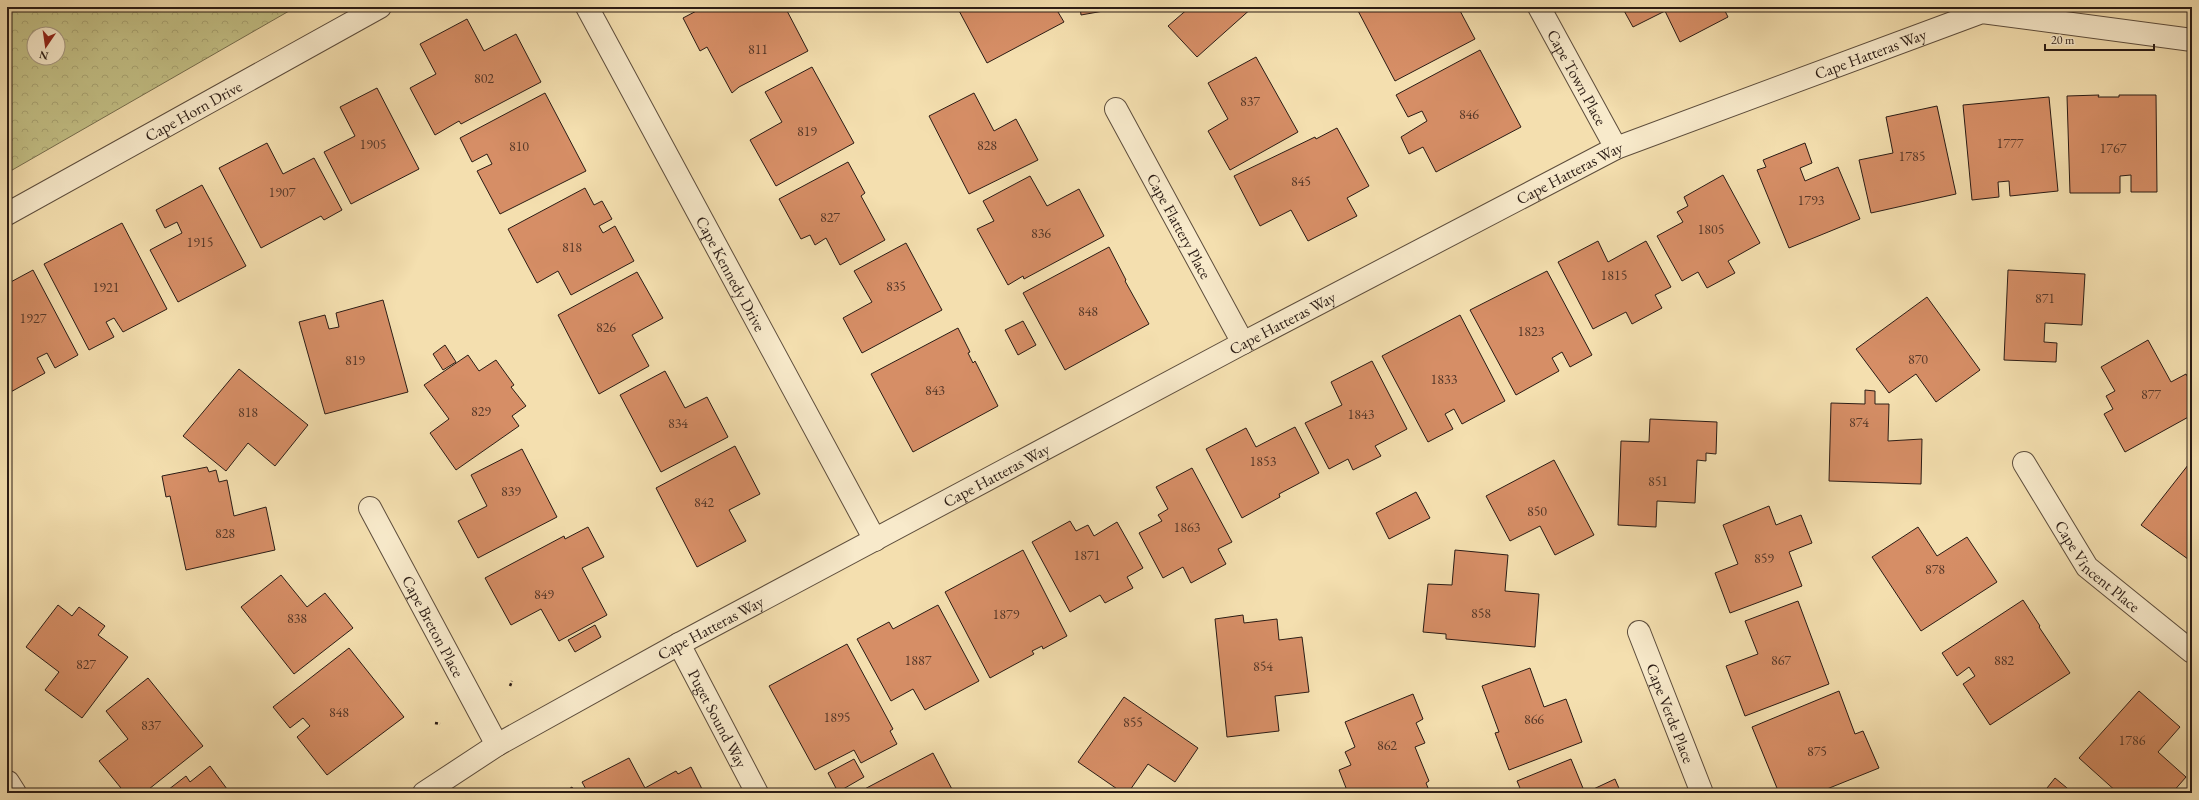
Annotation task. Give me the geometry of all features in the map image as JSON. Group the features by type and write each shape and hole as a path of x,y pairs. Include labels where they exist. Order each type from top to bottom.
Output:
{"street":[{"name":"Cape Horn Drive","path":"7,214 380,7"},
{"name":"Cape Kennedy Drive","path":"587,7 875,540"},
{"name":"Cape Town Place","path":"1539,7 1616,148"},
{"name":"Cape Hatteras Way","path":"424,793 496,745 679,644 1243,343 1616,148 1982,10 2192,40"},
{"name":"Cape Flattery Place","path":"1116,109 1243,343"},
{"name":"Cape Vincent Place","path":"2024,463 2087,567 2192,652"},
{"name":"Cape Breton Place","path":"370,508 496,745"},
{"name":"Cape Verde Place","path":"1640,632 1702,793"},
{"name":"Puget Sound Way","path":"679,644 757,793"}],"path":[{"path":"510,686 512,681"},
{"path":"435,723 440,724"}],"green space":[{"path":"7,7 296,7 7,173"}],"building":[{"path":"704,7 785,7 808,51 739,87 732,93 707,47 700,51 683,18"},
{"path":"957,7 1055,7 1064,22 987,63"},
{"path":"1080,7 1126,7 1081,15"},
{"path":"1190,7 1253,7 1197,57 1168,26"},
{"path":"1356,7 1458,7 1475,39 1395,81"},
{"path":"1622,7 1723,7 1728,17 1680,42 1665,11 1633,27"},
{"path":"467,19 484,51 516,34 541,82 461,124 459,121 435,135 410,88 436,74 420,44"},
{"path":"1480,50 1521,127 1436,172 1423,147 1409,154 1401,137 1427,121 1422,111 1408,117 1396,95"},
{"path":"1256,57 1298,132 1230,170 1208,131 1228,119 1208,83"},
{"path":"812,67 854,143 776,186 750,140 782,122 765,92"},
{"path":"377,88 419,169 351,204 324,152 355,136 340,107"},
{"path":"545,93 586,171 500,214 477,171 492,164 487,154 472,162 460,138"},
{"path":"974,93 994,131 1016,119 1038,160 969,194 929,116"},
{"path":"2099,95 2098,97 2119,97 2119,95 2156,95 2157,192 2131,192 2131,175 2120,176 2120,193 2070,193 2067,96"},
{"path":"2049,97 2058,191 2010,196 2009,181 1998,182 1999,197 1972,200 1963,105"},
{"path":"1937,106 1956,194 1871,213 1859,160 1893,153 1886,117"},
{"path":"1337,128 1369,186 1347,198 1357,216 1308,241 1291,210 1260,226 1234,176"},
{"path":"267,143 283,174 314,158 342,210 324,220 321,216 261,248 219,168"},
{"path":"1805,143 1812,163 1800,168 1805,181 1838,167 1860,219 1789,248 1757,170 1766,167 1763,160"},
{"path":"848,162 865,193 861,196 885,240 840,265 826,238 815,245 810,235 801,239 779,199"},
{"path":"1723,175 1760,243 1728,261 1735,273 1707,288 1698,272 1682,281 1657,236 1683,222 1677,212 1688,206 1684,197"},
{"path":"1030,176 1047,206 1079,189 1104,236 1024,279 1023,276 1008,285 977,229 994,221 983,201"},
{"path":"202,185 246,266 178,302 150,250 182,233 177,222 165,228 156,210"},
{"path":"585,188 594,205 602,201 612,219 599,226 603,233 615,226 634,261 571,295 558,271 537,283 508,229"},
{"path":"122,223 167,309 123,332 114,318 106,322 114,337 89,350 44,264"},
{"path":"1598,241 1608,262 1646,241 1671,287 1655,295 1662,308 1632,324 1626,312 1593,329 1558,262"},
{"path":"906,243 942,310 862,353 843,318 872,302 854,271"},
{"path":"1109,247 1126,280 1125,281 1149,324 1065,370 1023,293"},
{"path":"33,270 78,355 55,368 47,353 37,358 45,373 7,394 7,284"},
{"path":"2008,270 2085,274 2082,325 2045,323 2044,342 2057,343 2056,362 2004,360"},
{"path":"1547,271 1592,355 1570,367 1562,352 1552,358 1559,371 1516,395 1470,310"},
{"path":"637,272 663,318 632,335 649,366 599,394 558,315"},
{"path":"1927,297 1980,370 1936,402 1916,374 1889,393 1856,349"},
{"path":"383,300 408,392 325,414 299,322 325,315 329,329 339,327 336,313"},
{"path":"1460,315 1505,401 1462,424 1454,409 1445,414 1453,429 1428,442 1382,356"},
{"path":"1023,321 1036,345 1018,355 1005,330"},
{"path":"958,328 970,352 968,353 973,363 975,361 998,406 913,452 871,374"},
{"path":"2148,340 2171,382 2186,374 2192,385 2192,415 2125,452 2104,414 2113,409 2106,396 2115,391 2101,367"},
{"path":"445,345 456,362 443,370 433,354"},
{"path":"468,355 479,371 496,360 514,385 511,387 526,406 512,416 519,426 456,470 430,433 449,419 424,385"},
{"path":"1372,361 1407,429 1375,446 1381,456 1353,470 1348,459 1329,469 1305,423 1342,405 1331,382"},
{"path":"239,369 308,425 275,466 248,443 226,471 183,436"},
{"path":"665,371 685,408 707,397 728,437 661,472 620,395"},
{"path":"1865,390 1875,391 1875,404 1889,404 1888,441 1922,439 1921,484 1829,481 1831,403 1865,404"},
{"path":"1650,419 1717,422 1716,454 1706,453 1706,461 1697,460 1695,503 1657,501 1656,527 1618,525 1621,441 1649,442"},
{"path":"1295,427 1319,473 1279,494 1280,497 1242,518 1206,449 1246,428 1256,447"},
{"path":"735,446 760,494 729,510 746,541 697,567 656,488"},
{"path":"522,449 557,517 478,558 458,521 487,506 471,475"},
{"path":"1554,460 1594,535 1555,555 1540,526 1510,541 1486,496"},
{"path":"2192,460 2192,562 2141,525"},
{"path":"207,467 209,472 216,470 219,482 227,480 234,516 266,507 275,550 186,570 170,496 166,497 162,476"},
{"path":"1192,468 1232,542 1218,549 1226,564 1191,583 1183,567 1163,578 1139,533 1162,521 1158,515 1168,509 1156,487"},
{"path":"1416,492 1430,518 1389,539 1376,513"},
{"path":"1769,506 1776,525 1801,515 1812,543 1789,552 1802,586 1730,613 1715,573 1738,564 1723,525"},
{"path":"1070,521 1076,531 1088,525 1094,536 1117,522 1143,568 1127,577 1133,588 1105,603 1100,595 1070,612 1032,542"},
{"path":"588,527 604,557 582,568 607,615 559,641 541,609 511,625 485,578 564,536 565,539"},
{"path":"1918,527 1937,556 1967,537 1997,582 1921,631 1872,557"},
{"path":"1023,550 1067,636 1043,649 1042,646 1032,651 1034,654 990,678 945,592"},
{"path":"1455,550 1508,555 1505,591 1539,594 1535,647 1446,639 1446,634 1423,632 1428,584 1452,585"},
{"path":"281,575 307,607 325,593 353,628 294,674 241,607"},
{"path":"2023,600 2070,673 1990,725 1963,684 1975,676 1969,667 1957,676 1942,653"},
{"path":"1798,601 1829,684 1745,716 1726,666 1758,654 1745,621"},
{"path":"58,605 72,616 79,607 105,626 98,635 128,657 82,718 45,690 59,672 26,647"},
{"path":"938,605 979,681 925,710 913,689 891,701 857,639 889,622 893,629"},
{"path":"1243,615 1244,623 1277,619 1279,640 1302,637 1309,692 1275,696 1279,731 1227,737 1215,619"},
{"path":"595,625 601,637 575,652 568,640"},
{"path":"847,644 893,729 890,731 897,744 861,763 854,750 815,770 769,686"},
{"path":"349,648 404,717 327,775 297,737 310,726 303,718 290,728 273,707"},
{"path":"1530,668 1544,707 1566,699 1582,742 1509,770 1495,733 1499,732 1482,686"},
{"path":"148,678 203,746 144,793 125,793 99,761 128,739 106,711"},
{"path":"1839,691 1855,734 1863,731 1879,768 1817,793 1779,793 1752,727"},
{"path":"2139,691 2180,727 2158,752 2186,777 2172,793 2118,793 2079,758"},
{"path":"1413,694 1423,719 1416,723 1425,743 1415,747 1429,781 1426,783 1430,793 1348,793 1339,770 1351,765 1345,752 1355,747 1345,722"},
{"path":"1124,697 1198,748 1175,782 1148,764 1128,793 1123,793 1078,762"},
{"path":"933,753 954,793 857,793"},
{"path":"629,758 645,788 676,771 678,774 691,767 704,793 588,793 582,782"},
{"path":"854,759 864,777 838,792 828,773"},
{"path":"1571,759 1585,793 1522,793 1517,781"},
{"path":"210,766 230,793 164,793 186,776 190,782"},
{"path":"2055,778 2073,793 2043,793"},
{"path":"1615,779 1621,793 1585,793"},
{"path":"572,787 575,793 562,793"}]}
